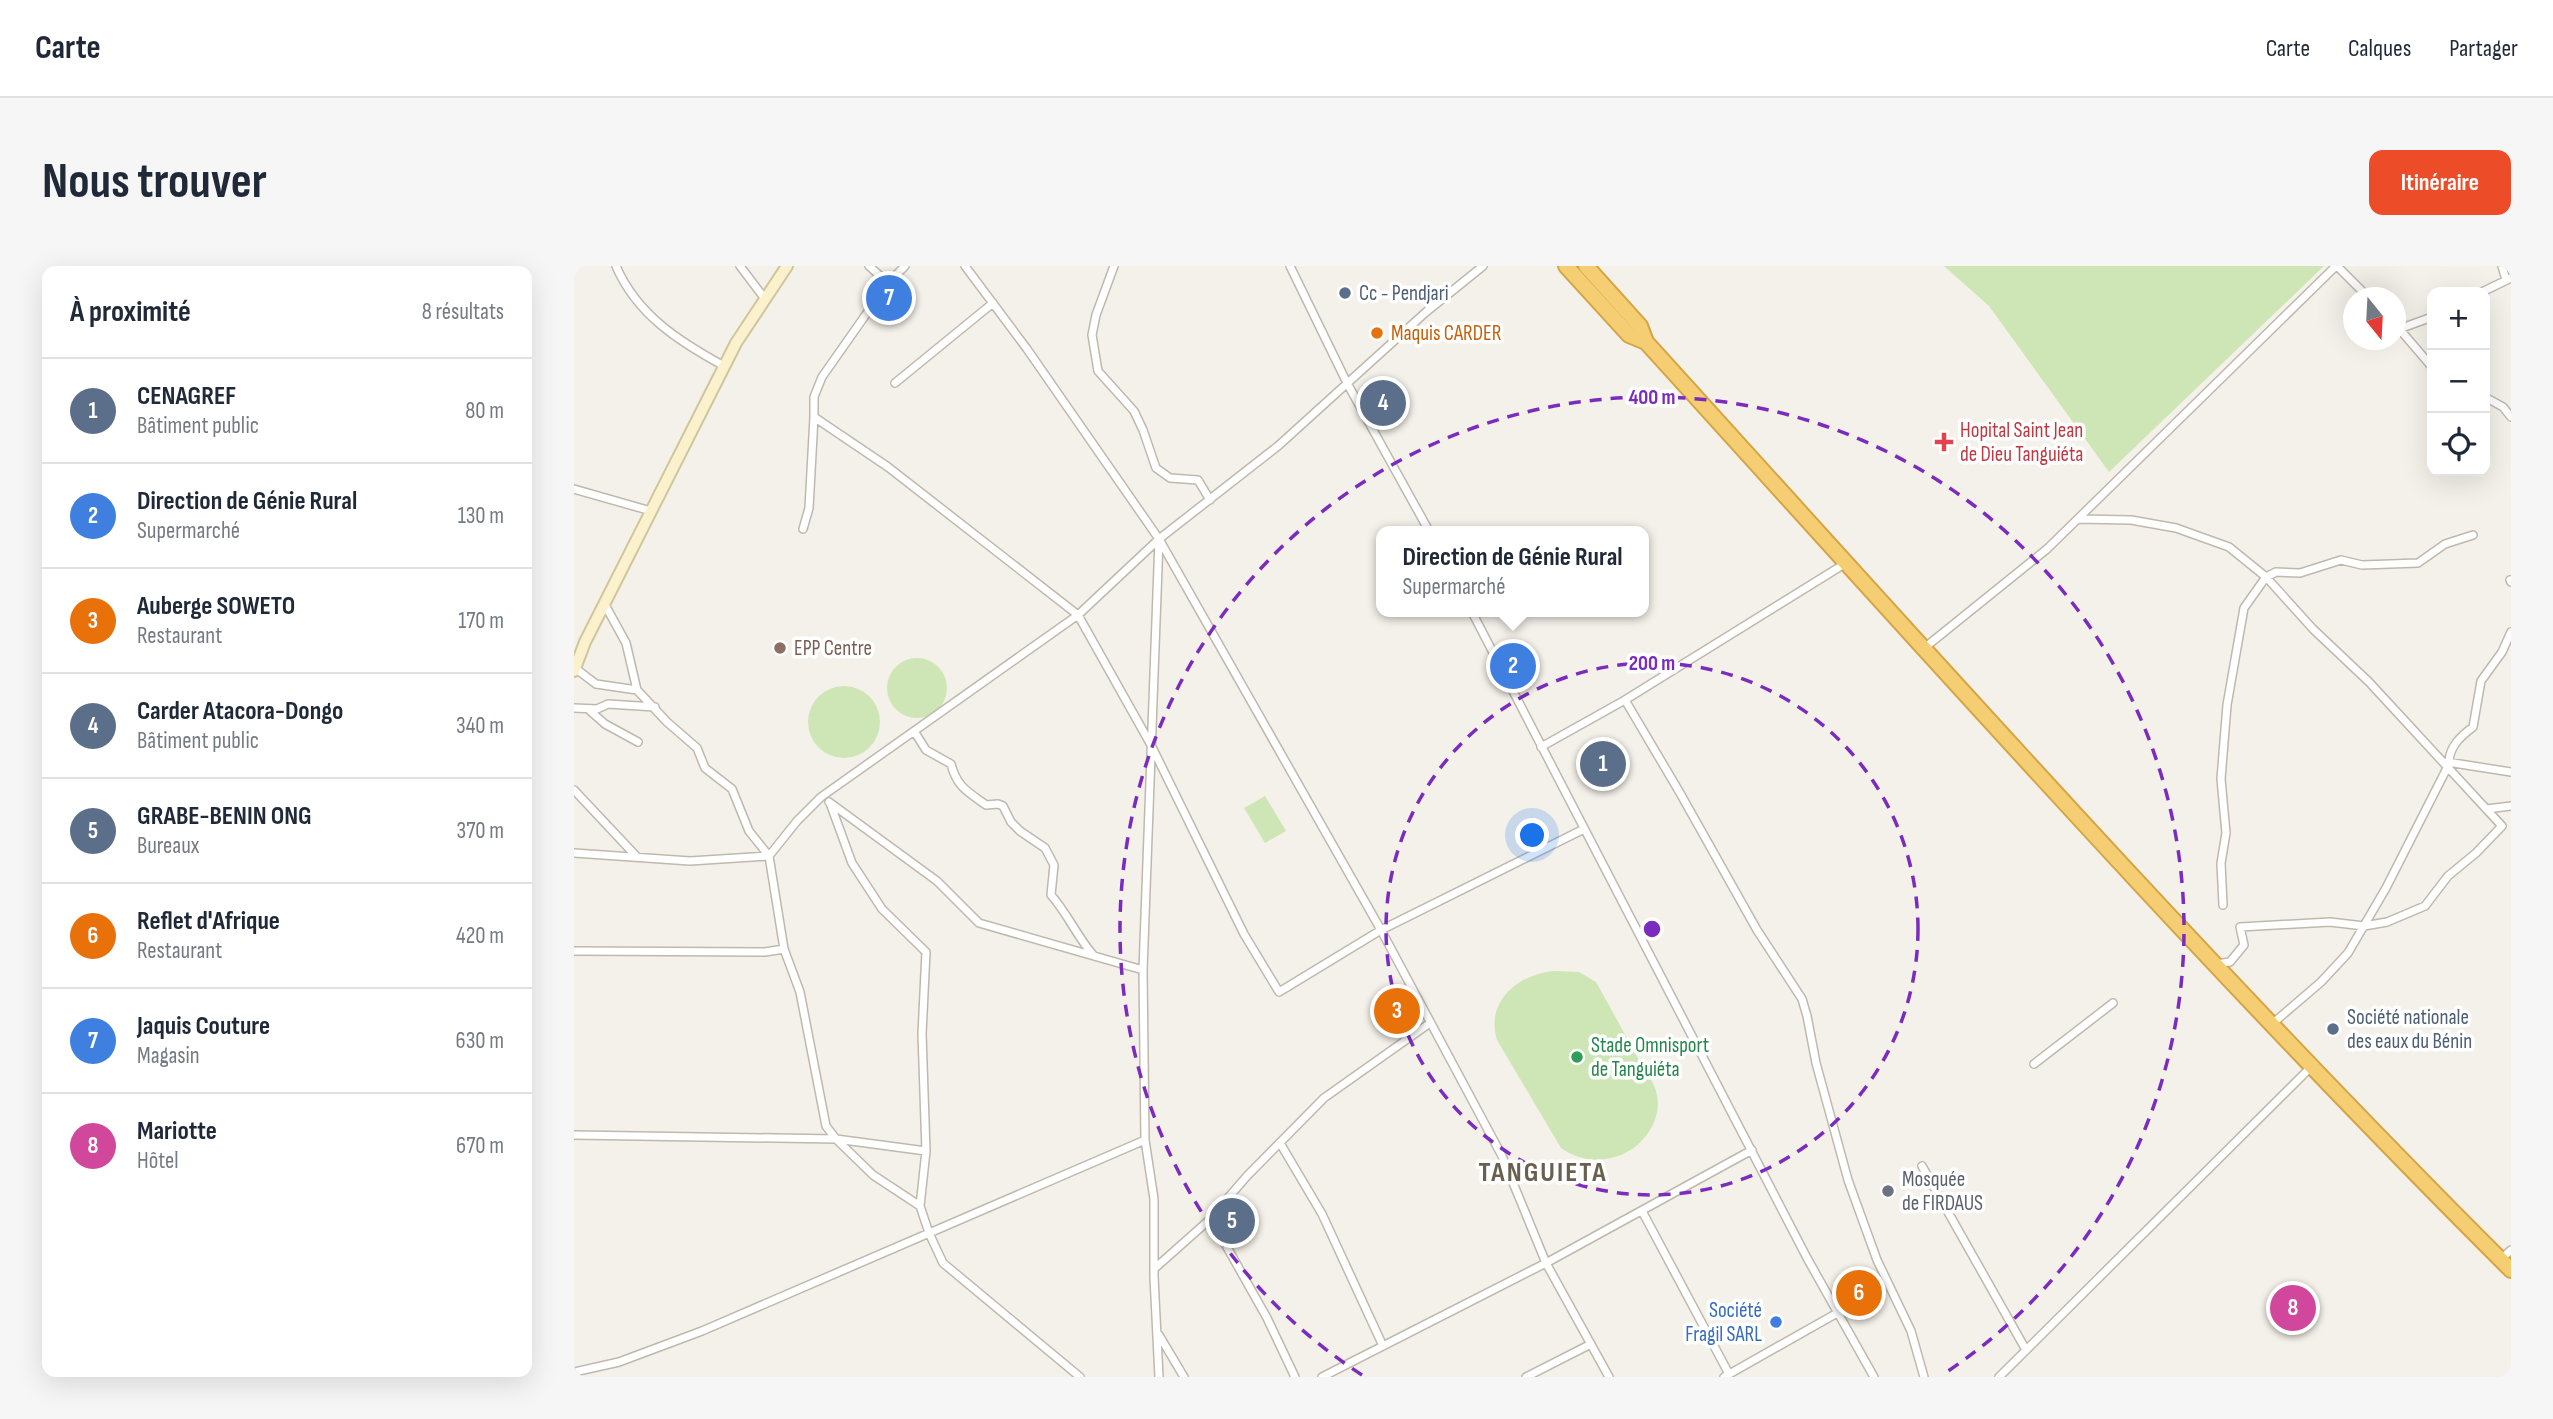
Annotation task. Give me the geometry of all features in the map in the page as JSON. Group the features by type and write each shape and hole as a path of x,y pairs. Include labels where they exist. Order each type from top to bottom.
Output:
{"highway":[{"path":"1566,266 1629,335 1646,342"},
{"path":"1586,266 1640,326 1646,342 1922,649 2213,964 2311,1067 2507,1260"}],"street":[{"path":"616,266 644,311 687,346 724,366"},
{"path":"740,266 765,299"},
{"path":"637,690 596,684 575,669 604,603 736,342 787,266"},
{"path":"869,266 888,283"},
{"path":"803,529 809,508 814,397 822,377 888,283 905,266"},
{"path":"965,266 1159,539 1381,929 1502,1156 1546,1263 1609,1377"},
{"path":"1114,266 1091,335 1098,371 1135,411 1156,468 1170,478 1198,480 1210,500"},
{"path":"1290,266 1347,383 1426,526"},
{"path":"574,853 690,861 769,856 797,821 821,797 1078,615 1159,539 1279,446 1426,312 1483,266"},
{"path":"1922,649 2047,549 2336,266 2358,287"},
{"path":"2490,288 2509,279 2502,266"},
{"path":"895,383 993,303"},
{"path":"2406,324 2427,318"},
{"path":"2406,337 2427,361"},
{"path":"2490,400 2511,417"},
{"path":"814,417 888,467 1078,615 1151,745 1244,934 1279,992 1381,929 1584,829"},
{"path":"574,489 651,512"},
{"path":"2078,519 2131,520 2176,528 2230,547 2266,577 2313,629 2369,682 2502,826 2476,853 2448,876 2425,906 2387,922 2364,926 2330,922 2240,927 2244,945 2230,962 2213,964"},
{"path":"2223,905 2221,863 2226,834 2221,779 2227,705 2244,608 2266,577 2276,572 2300,573 2341,560 2362,565 2418,564 2445,544 2473,535"},
{"path":"1159,539 1143,970 1145,1140 1154,1199 1159,1377"},
{"path":"1541,747 1625,700 1846,563"},
{"path":"604,603 626,643 637,690 667,722 697,748 705,768 732,789 749,831 769,856 784,949 800,992 826,1126 873,1175 920,1206"},
{"path":"1475,617 1807,1258 1874,1377"},
{"path":"2272,1024 2321,982 2348,953 2414,836 2449,753 2461,736 2473,727 2481,681 2502,652 2511,632"},
{"path":"1625,700 1757,930 1802,999 1816,1063 1848,1180 1877,1260 1911,1331 1924,1377"},
{"path":"574,708 597,709 608,704 655,707"},
{"path":"587,709 605,724 638,741"},
{"path":"914,731 926,750 951,764 954,778 960,786 986,805 1003,806 1011,822 1045,848 1054,865 1051,895 1064,910 1078,938 1094,956"},
{"path":"2446,764 2511,772"},
{"path":"574,790 637,857"},
{"path":"821,797 937,881 979,923 1143,970"},
{"path":"830,803 852,863 882,909 926,952 922,1034 926,1151 920,1206 929,1233 943,1263 1080,1377"},
{"path":"2487,809 2511,806"},
{"path":"574,951 765,952 784,949"},
{"path":"2034,1064 2113,1003"},
{"path":"1154,1269 1208,1221 1247,1176 1325,1098 1430,1023"},
{"path":"1999,1377 2311,1067"},
{"path":"574,1135 836,1139 926,1151"},
{"path":"574,1372 619,1362 702,1331 1145,1140"},
{"path":"1280,1143 1322,1214 1383,1346"},
{"path":"1322,1377 1546,1263 1752,1150"},
{"path":"1922,1166 2026,1350"},
{"path":"1642,1212 1727,1376 1839,1312"},
{"path":"1208,1221 1223,1240 1267,1318 1295,1377"},
{"path":"1157,1332 1184,1377"},
{"path":"1526,1377 1591,1344"}],"green space":[{"path":"1944,266 2324,266 2109,472 1989,306"},
{"path":"911,658 923,658 942,671 947,688 945,700 934,713 923,718 911,718 892,705 887,694 887,682 900,663"},
{"path":"844,686 864,692 874,702 880,722 874,742 864,752 844,758 824,752 814,742 808,722 814,702 824,692"},
{"path":"1265,796 1286,831 1265,843 1244,808"},
{"path":"1554,971 1579,972 1596,982 1656,1091 1657,1114 1650,1131 1637,1145 1621,1155 1590,1159 1575,1156 1561,1148 1497,1040 1496,1013 1508,992 1529,978"}],"place":[{"name":"Cc - Pendjari","path":"1345,293"},
{"name":"Jaquis Couture","path":"889,298"},
{"name":"Maquis CARDER","path":"1377,333"},
{"name":"Carder Atacora-Dongo","path":"1383,403"},
{"name":"Hopital Saint Jean de Dieu Tanguiéta","path":"1944,442"},
{"name":"EPP Centre","path":"780,648"},
{"name":"Direction de Génie Rural","path":"1513,666"},
{"name":"CENAGREF","path":"1603,764"},
{"name":"Auberge SOWETO","path":"1397,1011"},
{"name":"Société nationale des eaux du Bénin","path":"2333,1029"},
{"name":"Stade Omnisport de Tanguiéta","path":"1577,1057"},
{"name":"Mosquée de FIRDAUS","path":"1888,1191"},
{"name":"GRABE-BENIN ONG","path":"1232,1221"},
{"name":"Reflet d'Afrique","path":"1859,1293"},
{"name":"Mariotte","path":"2293,1308"},
{"name":"Société Fragil SARL","path":"1776,1322"}],"district":[{"name":"TANGUIETA","path":"1543,1172"}]}
